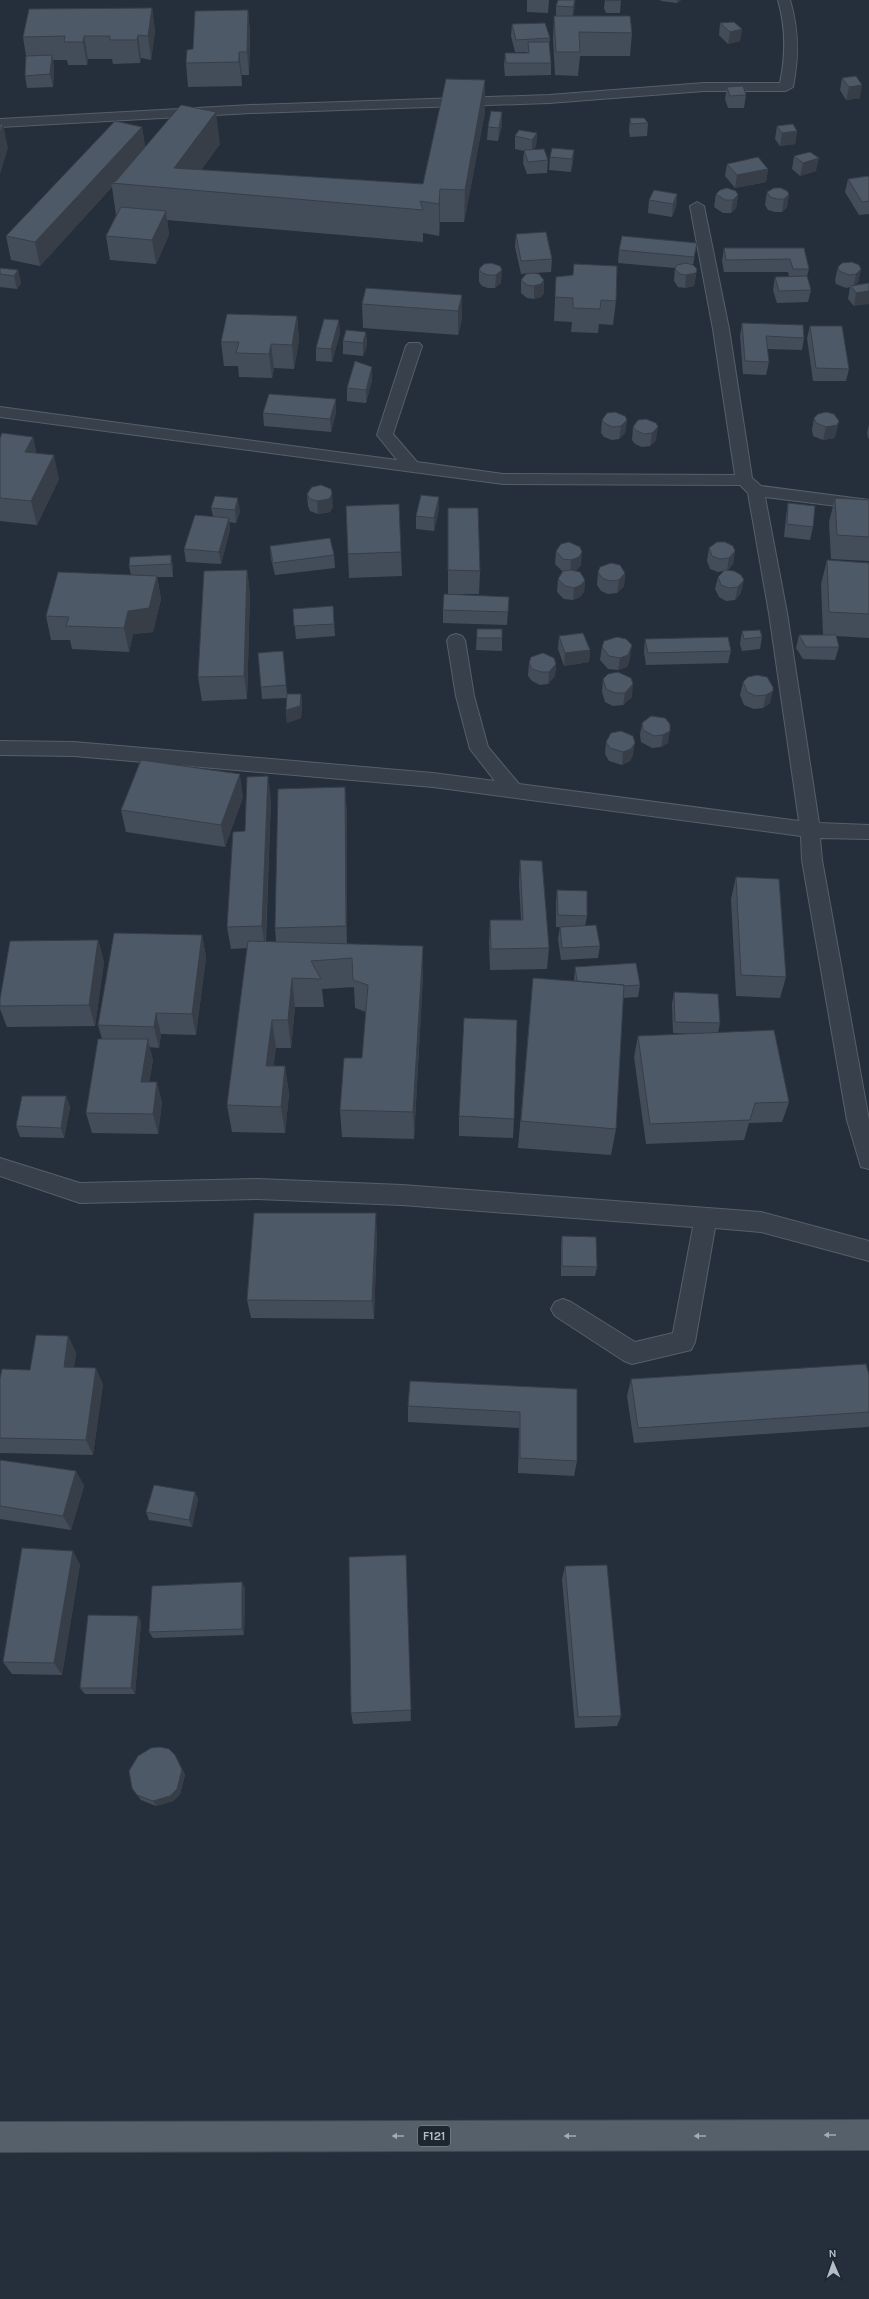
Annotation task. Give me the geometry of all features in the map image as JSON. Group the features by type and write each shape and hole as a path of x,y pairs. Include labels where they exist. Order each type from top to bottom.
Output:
{"main road":[{"name":"F121","path":"0,2137 869,2135"}],"street":[{"path":"0,120 251,109 549,100 704,87 786,87 792,60 791,22 784,0"},
{"path":"697,206 750,486 778,613 810,830 812,860 857,1112 869,1160"},
{"path":"411,466 385,435 414,346"},
{"path":"0,412 503,479 750,486 869,505"},
{"path":"456,640 465,696 479,749 513,790"},
{"path":"0,748 74,749 433,780 810,830 869,832"},
{"path":"0,1167 80,1193 258,1189 402,1195 761,1222 869,1251"},
{"path":"563,1308 632,1353 683,1342 706,1218"}],"building":[{"path":"558,0 575,0 573,7 556,6"},
{"path":"152,8 148,36 138,35 137,40 110,40 110,36 84,36 83,42 64,42 65,36 23,37 29,9"},
{"path":"248,10 247,52 239,52 239,62 186,63 187,50 193,49 195,11"},
{"path":"554,16 630,16 632,33 579,32 580,52 556,52"},
{"path":"734,22 742,29 730,32 720,23"},
{"path":"545,23 550,38 516,40 512,24"},
{"path":"528,42 549,42 551,63 506,63 505,53 529,53"},
{"path":"52,55 50,74 25,76 26,56"},
{"path":"856,76 862,85 849,87 842,78"},
{"path":"446,79 485,80 465,190 440,189 439,204 420,201 423,210 111,183 116,181 181,105 216,112 174,168 423,184"},
{"path":"743,86 746,95 730,96 727,87"},
{"path":"491,111 502,112 499,128 488,127"},
{"path":"630,118 644,118 648,123 631,124"},
{"path":"115,121 142,127 35,242 6,236"},
{"path":"0,124 3,124 0,133"},
{"path":"793,124 797,131 782,133 777,126"},
{"path":"519,130 537,133 532,140 515,136"},
{"path":"552,148 574,150 572,159 550,157"},
{"path":"544,149 548,160 528,162 524,150"},
{"path":"810,152 819,158 803,163 794,156"},
{"path":"758,157 768,169 737,175 727,164"},
{"path":"868,176 869,201 862,202 848,179"},
{"path":"727,188 736,191 738,195 733,200 725,200 716,194 720,190"},
{"path":"774,188 781,188 789,194 784,199 770,197 767,192"},
{"path":"654,190 677,194 673,204 649,200"},
{"path":"121,207 166,211 152,240 106,236"},
{"path":"546,232 552,259 521,261 516,234"},
{"path":"622,236 697,243 694,257 619,250"},
{"path":"724,248 804,248 809,269 793,269 790,259 726,260"},
{"path":"852,262 859,265 861,269 856,274 849,275 839,271 838,267 842,263"},
{"path":"491,263 500,266 502,270 496,275 482,273 479,269 484,264"},
{"path":"686,263 693,265 697,269 696,273 686,275 680,274 675,269 677,265"},
{"path":"574,264 617,266 616,301 601,300 600,309 573,308 573,298 555,297 556,277 573,275"},
{"path":"0,268 18,270 14,276 0,274"},
{"path":"526,274 539,274 544,280 541,284 534,286 527,285 521,280"},
{"path":"807,276 811,290 779,291 775,277"},
{"path":"869,283 869,291 856,293 851,286"},
{"path":"366,288 462,295 458,311 362,304"},
{"path":"227,314 297,316 292,345 271,344 269,354 236,353 239,342 221,342"},
{"path":"324,319 339,320 331,349 316,348"},
{"path":"742,323 803,325 804,338 766,336 769,362 745,361"},
{"path":"810,326 842,326 849,369 816,368"},
{"path":"346,330 366,332 363,343 343,341"},
{"path":"355,361 372,367 366,390 347,388"},
{"path":"269,394 336,399 330,419 263,413"},
{"path":"615,412 625,416 627,420 621,426 613,427 606,424 602,420 607,413"},
{"path":"826,412 834,414 839,421 837,425 826,427 816,423 814,418 818,414"},
{"path":"646,419 656,423 658,427 652,433 644,434 637,431 633,427 638,420"},
{"path":"2,433 33,437 25,452 54,455 31,501 0,498 0,438"},
{"path":"321,485 331,489 332,494 329,499 317,501 310,499 307,494 312,487"},
{"path":"421,495 439,497 434,518 416,516"},
{"path":"215,496 238,498 235,510 211,508"},
{"path":"835,498 869,500 869,537 837,535"},
{"path":"788,503 815,506 813,527 787,524"},
{"path":"399,504 401,552 348,554 346,506"},
{"path":"448,508 478,508 480,571 448,570"},
{"path":"195,515 229,518 219,552 184,549"},
{"path":"330,538 334,555 273,563 270,546"},
{"path":"569,542 580,547 582,552 579,557 571,560 563,559 556,551 561,544"},
{"path":"717,542 725,542 733,546 735,551 729,558 720,559 712,556 709,548"},
{"path":"171,555 171,564 129,566 130,557"},
{"path":"827,560 869,563 869,614 829,612"},
{"path":"611,563 620,565 625,573 619,580 610,581 602,578 598,572 600,567"},
{"path":"247,570 244,676 198,677 204,571"},
{"path":"571,570 580,572 585,580 581,585 574,588 565,586 558,579 563,571"},
{"path":"725,570 734,571 741,575 744,580 738,587 729,588 721,585 718,577"},
{"path":"58,572 157,576 149,608 128,611 124,628 66,626 69,617 46,616"},
{"path":"444,594 509,597 508,612 443,610"},
{"path":"333,606 334,624 294,626 293,609"},
{"path":"477,629 502,629 502,638 477,638"},
{"path":"760,630 762,637 744,639 742,631"},
{"path":"583,633 590,650 565,653 559,636"},
{"path":"799,635 836,635 839,647 806,647"},
{"path":"617,637 626,639 632,645 628,655 620,658 609,656 602,647 604,641"},
{"path":"728,637 731,651 648,653 645,639"},
{"path":"283,651 286,685 261,687 258,653"},
{"path":"543,653 554,658 556,664 549,672 541,672 532,669 529,663 531,657"},
{"path":"618,672 631,678 633,684 625,693 615,693 606,689 603,679 608,674"},
{"path":"757,675 767,677 773,687 773,691 766,695 756,696 747,692 743,682 748,677"},
{"path":"287,694 301,694 300,706 286,710"},
{"path":"651,716 665,718 670,724 670,731 663,735 654,736 643,730 642,723"},
{"path":"621,731 633,736 635,743 631,749 623,752 610,748 606,742 611,733"},
{"path":"141,760 240,774 221,825 121,810"},
{"path":"268,776 262,926 227,927 233,832 245,831 247,777"},
{"path":"345,787 346,926 275,928 278,789"},
{"path":"520,860 542,861 549,948 491,949 490,920 523,920"},
{"path":"736,877 779,879 786,977 741,975"},
{"path":"557,890 587,891 587,916 558,915"},
{"path":"596,925 600,946 562,948 560,927"},
{"path":"114,933 202,935 192,1014 156,1013 154,1027 98,1025"},
{"path":"98,940 89,1005 0,1006 10,941"},
{"path":"248,941 423,946 413,1112 340,1110 344,1058 362,1058 368,985 353,980 352,958 311,961 321,979 292,978 288,1020 272,1020 266,1066 285,1066 281,1107 227,1105"},
{"path":"636,963 640,985 623,986 624,985 577,981 575,967"},
{"path":"533,978 624,985 616,1129 521,1121"},
{"path":"674,992 718,994 720,1023 675,1022"},
{"path":"464,1018 517,1020 514,1119 459,1116"},
{"path":"774,1030 789,1102 755,1103 750,1120 650,1124 638,1036"},
{"path":"98,1039 148,1039 141,1082 157,1082 153,1114 86,1113"},
{"path":"22,1096 66,1096 61,1128 16,1126"},
{"path":"254,1213 376,1213 372,1301 247,1300"},
{"path":"562,1236 596,1237 597,1267 562,1266"},
{"path":"36,1335 68,1336 64,1367 96,1368 86,1440 0,1438 0,1378 2,1369 30,1370"},
{"path":"866,1364 869,1375 869,1412 638,1428 631,1379"},
{"path":"410,1381 577,1389 577,1461 520,1458 520,1412 408,1406"},
{"path":"0,1460 76,1471 63,1516 0,1506"},
{"path":"154,1485 195,1492 189,1520 146,1512"},
{"path":"22,1548 73,1551 54,1663 3,1662"},
{"path":"406,1555 411,1710 351,1713 349,1557"},
{"path":"607,1565 621,1716 578,1717 565,1566"},
{"path":"242,1582 242,1629 149,1632 152,1586"},
{"path":"88,1615 138,1616 131,1688 80,1688"},
{"path":"160,1747 169,1749 175,1755 182,1770 177,1789 170,1796 153,1801 137,1795 132,1788 129,1771 138,1756 151,1748"}]}
